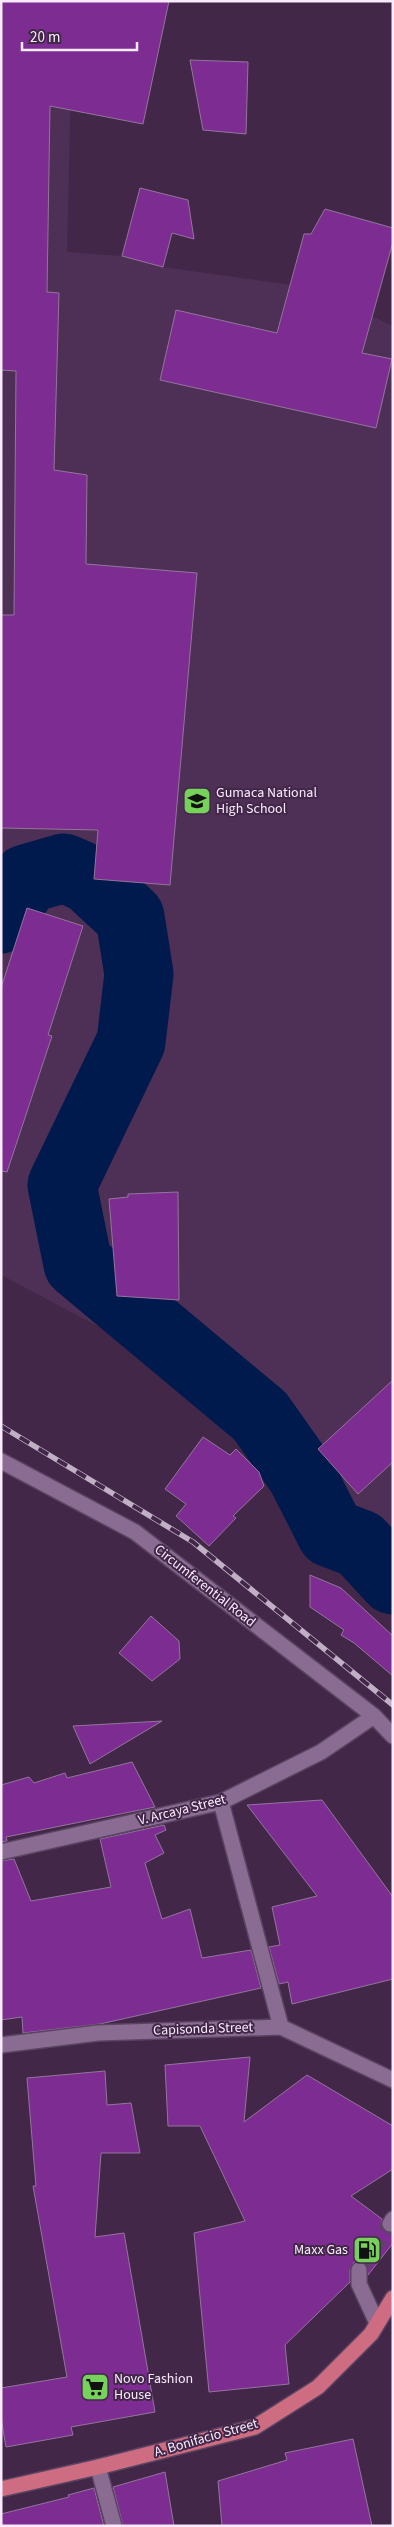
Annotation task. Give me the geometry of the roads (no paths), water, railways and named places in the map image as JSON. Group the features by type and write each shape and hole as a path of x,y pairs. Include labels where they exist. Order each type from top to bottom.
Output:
{"main road":[{"name":"A. Bonifacio Street","path":"1,2489 98,2467 255,2426 318,2387 370,2334 393,2298"}],"street":[{"name":"Circumferential Road","path":"1,1460 135,1532 374,1716 393,1736"},
{"name":"V. Arcaya Street","path":"1,1852 221,1802 321,1752 374,1716"},
{"path":"221,1802 281,2027"},
{"name":"Capisonda Street","path":"1,2045 98,2033 281,2027 393,2080"},
{"path":"359,2270 359,2284 377,2323"},
{"path":"98,2467 114,2526"}],"waterway":[{"path":"1,919 26,879 64,868 89,879 130,917 139,974 131,1042 62,1185 78,1264 260,1416 301,1474 331,1533 360,1544 393,1580"}],"tunnel":[{"path":"359,2270 390,2224"}],"railway":[{"path":"1,1426 193,1542 393,1705"}],"place":[{"name":"Gumaca National High School","path":"197,801"},
{"name":"Maxx Gas","path":"367,2250"},
{"name":"Novo Fashion House","path":"95,2387"}]}
